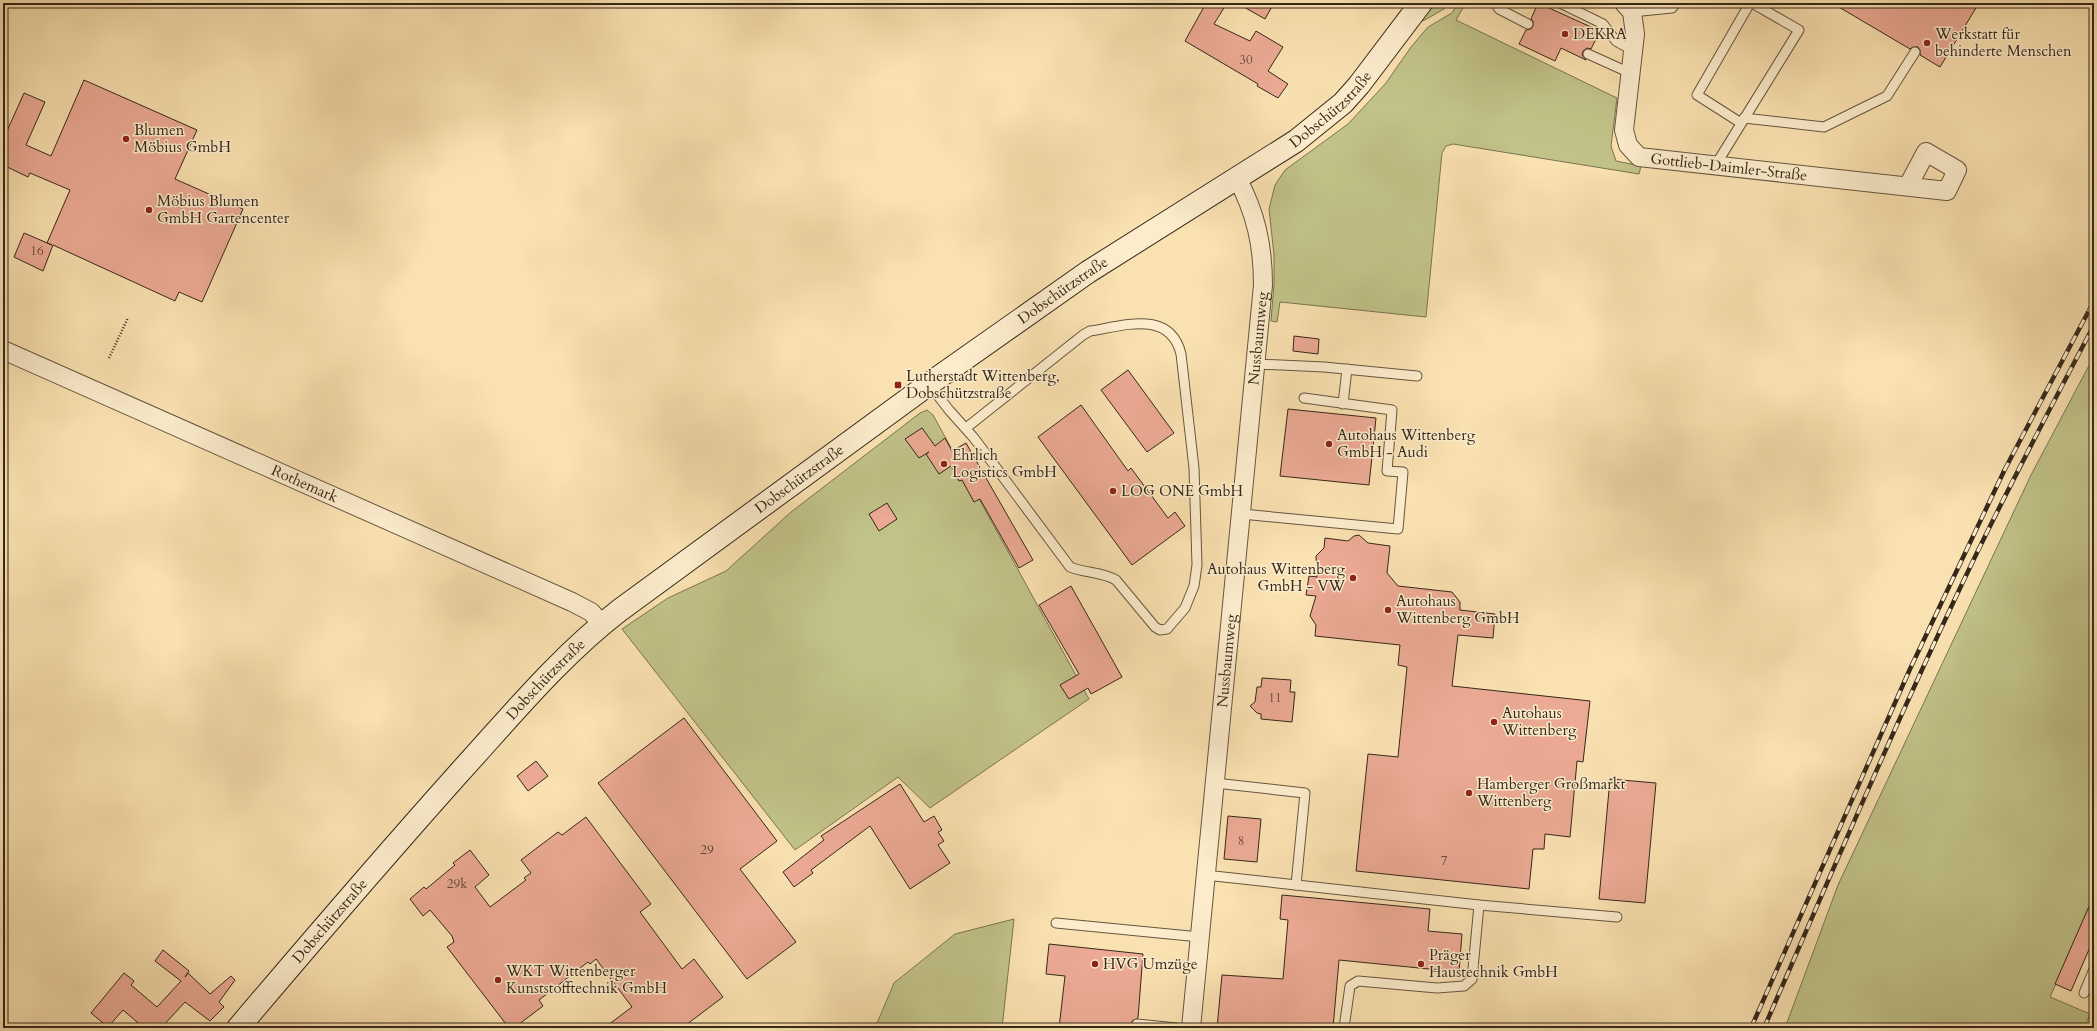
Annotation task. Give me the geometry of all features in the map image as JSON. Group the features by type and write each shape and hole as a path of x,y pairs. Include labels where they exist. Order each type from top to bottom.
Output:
{"street":[{"name":"Dobschützstraße","path":"238,1028 364,880 542,680 602,624 929,384 1088,272 1296,141 1343,103 1376,64 1421,3"},
{"name":"Gottlieb-Daimler-Straße","path":"1628,8 1634,34 1624,130 1628,145 1639,157 1908,186"},
{"name":"Nussbaumweg","path":"1191,1028 1263,285 1262,248 1255,218 1238,178"},
{"name":"Rothemark","path":"3,350 572,602 591,612 602,624"}],"lane":[{"path":"1495,3 1499,9 1528,24"},
{"path":"1560,3 1603,24 1616,41 1632,50"},
{"path":"1628,8 1672,8 1676,3"},
{"path":"1716,166 1743,121 1799,30 1751,3 1697,95 1743,121 1824,127 1888,96 1915,52"},
{"path":"1588,54 1630,72"},
{"path":"929,384 949,410 966,428 1070,566 1084,572 1110,576 1116,580 1155,627 1160,630 1167,629 1174,623 1185,608 1194,586 1197,566 1194,468 1181,354 1175,339 1167,330 1158,325 1142,323 1090,331 966,428"},
{"path":"1256,364 1348,369 1417,376"},
{"path":"1343,404 1348,369"},
{"path":"1242,514 1398,529 1403,472 1387,471 1392,410 1304,398"},
{"path":"1215,782 1305,793 1296,885"},
{"path":"1205,875 1479,905 1617,916"},
{"path":"1344,1028 1350,986 1358,981 1437,988 1464,986 1472,979 1479,905"},
{"path":"1056,923 1200,937"},
{"path":"2084,993 2094,969"},
{"path":"1137,1024 1177,1028"}],"path":[{"path":"109,358 128,318"}],"green space":[{"path":"1435,3 1449,3 1444,9 1423,21 1421,20"},
{"path":"1458,3 1466,3 1456,20 1617,98 1611,146 1616,161 1641,166 1639,174 1453,144 1446,146 1442,153 1426,317 1280,302 1277,322 1271,321 1274,284 1274,255 1269,209 1275,185 1285,170 1348,124 1386,83 1411,47 1428,27 1452,13"},
{"path":"2094,356 2094,896 2050,997 2090,1014 2084,1028 1785,1028 1838,885 2031,475"},
{"path":"927,410 933,415 1089,699 930,808 898,777 795,850 622,629 668,598 726,571 791,512 920,413"},
{"path":"1014,919 1002,1028 875,1028 894,983 955,934"}],"building":[{"path":"1206,3 1227,3 1214,24 1250,41 1256,31 1283,47 1268,71 1288,84 1278,98 1257,86 1258,84 1185,41"},
{"path":"1237,3 1274,3 1265,19"},
{"name":"DEKRA","path":"1538,3 1600,31 1591,49 1587,48 1583,51 1582,55 1586,60 1561,48 1555,61 1519,44 1526,30 1531,29 1533,26 1533,21 1531,19"},
{"name":"Werkstatt für behinderte Menschen","path":"1832,3 1979,3 1940,67 1920,55 1920,50 1918,47 1913,47 1910,49"},
{"path":"84,80 197,130 175,179 243,209 202,302 179,292 175,301 53,245 43,271 14,257 24,233 47,243 70,190 30,173 28,177 3,165 3,140 24,93 45,102 26,145 51,156"},
{"path":"1294,336 1319,339 1318,354 1293,351"},
{"name":"LOG ONE GmbH","path":"1128,370 1174,433 1147,452 1101,390"},
{"name":"LOG ONE GmbH","path":"1081,405 1128,471 1131,468 1168,518 1175,512 1185,526 1132,565 1038,437"},
{"path":"1288,409 1376,418 1369,485 1280,476"},
{"path":"922,428 935,446 945,438 952,451 966,443 1033,560 1019,568 980,499 974,502 962,480 959,481 951,466 939,474 926,454 929,452 919,458 905,439"},
{"path":"887,503 897,519 879,531 869,514"},
{"path":"1359,535 1368,543 1390,546 1387,573 1398,586 1452,592 1460,602 1460,610 1495,614 1493,638 1458,635 1452,686 1590,701 1583,762 1577,761 1570,837 1545,834 1544,849 1533,849 1529,889 1356,871 1368,754 1398,757 1407,667 1398,665 1400,645 1315,636 1316,625 1310,616 1316,596 1306,595 1309,576 1317,577 1316,556 1324,548 1325,538 1348,541 1354,536"},
{"path":"1071,586 1122,677 1091,694 1088,688 1069,699 1060,685 1079,674 1039,605"},
{"path":"1262,678 1291,680 1290,692 1295,692 1292,722 1261,719 1261,714 1257,713 1250,706 1255,702 1257,687 1261,687"},
{"path":"684,718 777,841 740,869 796,942 747,979 598,783"},
{"path":"536,761 548,776 528,791 517,776"},
{"path":"1610,779 1656,783 1645,903 1599,899"},
{"path":"900,784 924,822 934,816 942,830 938,832 944,841 938,845 950,863 910,889 870,826 811,870 813,873 794,887 783,872 824,840 821,836"},
{"path":"1228,816 1261,819 1257,862 1224,859"},
{"path":"586,817 651,904 640,912 682,969 694,959 723,997 682,1028 604,1028 632,1007 596,959 590,964 588,962 539,1000 543,1006 514,1028 509,1028 447,947 454,942 452,936 430,910 423,916 410,899 424,887 426,889 455,865 453,863 470,850 489,875 475,887 490,907 526,880 524,878 531,873 521,860 558,832 562,835"},
{"name":"Präger Haustechnik GmbH","path":"1282,895 1430,909 1428,931 1462,934 1459,972 1339,960 1333,1028 1217,1028 1222,975 1283,979 1288,920 1280,919"},
{"path":"2094,895 2094,938 2071,991 2055,984"},
{"path":"1049,944 1143,954 1138,1018 1132,1021 1133,1028 1059,1028 1065,976 1046,974"},
{"path":"163,950 189,971 185,977 188,973 210,994 231,976 235,980 219,1002 224,1007 210,1021 185,1002 161,1028 144,1028 123,1010 108,1027 91,1013 124,973 134,981 131,985 157,1007 181,981 155,961"}],"railway":[{"path":"1751,1028 1910,669 2005,469 2094,301"},
{"path":"1764,1028 1866,794 1973,561 2032,443 2094,325"}],"place":[{"name":"DEKRA","path":"1565,34"},
{"name":"Werkstatt für behinderte Menschen","path":"1927,43"},
{"name":"Blumen Möbius GmbH","path":"126,139"},
{"name":"Möbius Blumen GmbH Gartencenter","path":"149,210"},
{"name":"Lutherstadt Wittenberg, Dobschützstraße","path":"898,385"},
{"name":"Autohaus Wittenberg GmbH - Audi","path":"1329,444"},
{"name":"Ehrlich Logistics GmbH","path":"944,464"},
{"name":"LOG ONE GmbH","path":"1113,491"},
{"name":"Autohaus Wittenberg GmbH - VW","path":"1353,578"},
{"name":"Autohaus Wittenberg GmbH","path":"1388,610"},
{"name":"Autohaus Wittenberg","path":"1494,722"},
{"name":"Hamberger Großmarkt Wittenberg","path":"1469,793"},
{"name":"HVG Umzüge","path":"1095,964"},
{"name":"Präger Haustechnik GmbH","path":"1421,964"},
{"name":"WKT Wittenberger Kunststofftechnik GmbH","path":"498,980"}]}
